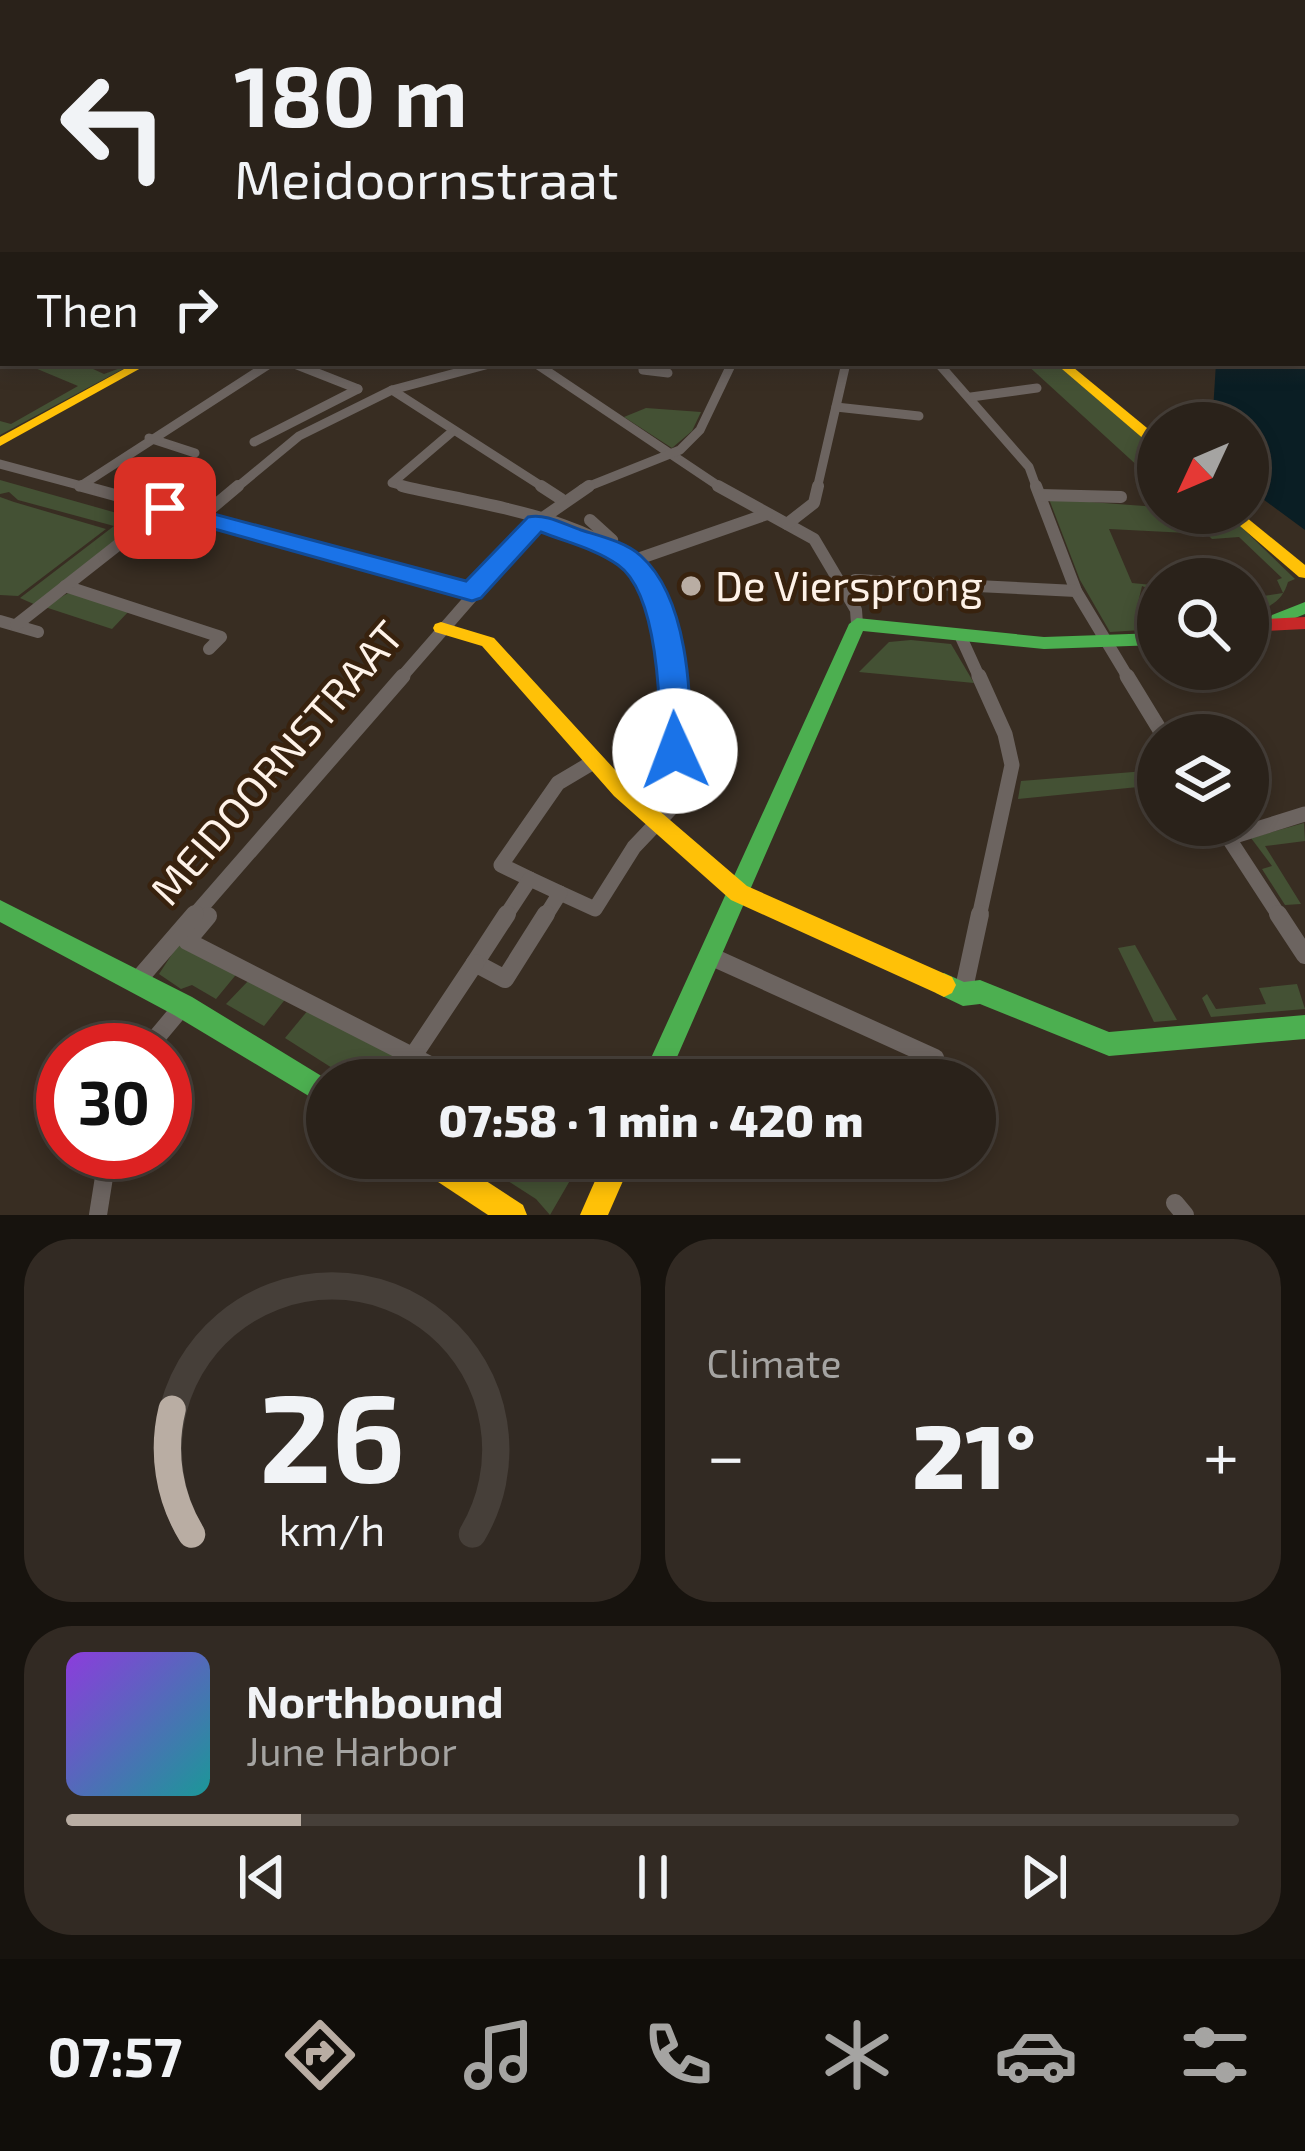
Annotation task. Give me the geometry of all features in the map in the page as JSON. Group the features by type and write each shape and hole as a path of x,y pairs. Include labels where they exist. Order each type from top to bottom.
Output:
{"street":[{"path":"0,442 139,366"},
{"path":"79,487 266,366"},
{"path":"300,366 376,396"},
{"path":"201,517 299,436 376,396 483,366"},
{"path":"539,366 670,454 814,539 856,610 857,624 663,1059"},
{"path":"643,366 643,370 668,373"},
{"name":"MEIDOORNSTRAAT","path":"137,981 536,522 561,499 670,454 700,430 731,366"},
{"path":"787,524 814,503 845,366"},
{"path":"941,366 1029,466 1076,592 1150,714"},
{"path":"1065,366 1137,426"},
{"path":"970,397 1037,388"},
{"path":"254,442 358,389"},
{"path":"392,390 561,499"},
{"path":"836,407 919,416"},
{"path":"282,428 299,436"},
{"path":"454,431 392,483 536,522 607,548 632,561 656,597 676,707 675,804 634,847 595,909 501,866 558,783 595,761"},
{"path":"149,438 195,454"},
{"path":"0,464 472,592"},
{"path":"1040,495 1121,497"},
{"path":"16,625 165,508"},
{"path":"632,561 767,514"},
{"path":"590,520 612,541 607,548"},
{"path":"1255,534 1305,586"},
{"path":"1269,547 1305,573"},
{"path":"855,580 1076,592"},
{"path":"65,586 221,637 209,649"},
{"path":"1272,623 1305,608"},
{"path":"0,621 38,632"},
{"path":"1269,623 1305,623"},
{"path":"857,624 960,635 1137,640"},
{"path":"442,628 488,642 595,761 739,893 963,994 980,992 1108,1044 1305,1027"},
{"path":"960,635 1005,734 1012,765 963,994"},
{"path":"1269,822 1305,814"},
{"path":"1234,846 1305,956"},
{"path":"410,1059 471,961 530,879"},
{"path":"471,961 505,979 560,893"},
{"path":"0,910 183,1006 306,1081"},
{"path":"208,916 188,941 418,1059"},
{"path":"710,956 935,1058"},
{"path":"169,1023 183,1006"},
{"path":"98,1215 104,1179"},
{"path":"459,1179 513,1215"},
{"path":"594,1215 610,1179"}],"green space":[{"path":"30,366 87,366 104,374 128,366 0,435 0,421 11,424 78,386"},
{"path":"1028,366 1060,366 1137,431 1137,465"},
{"path":"646,408 701,412 692,431 672,448 624,417"},
{"path":"0,480 138,519 134,522 143,520 36,605 20,598 114,526 18,500 9,492 0,494"},
{"path":"0,497 106,529 18,596 0,595"},
{"path":"1049,499 1137,505 1137,530 1109,529 1132,583 1137,584 1137,630 1110,632 1080,580"},
{"path":"1207,534 1249,534 1295,579 1288,582 1284,592 1281,596 1269,605 1269,595 1283,593 1277,580 1282,578 1269,566 1269,558 1261,558 1239,537 1212,539"},
{"path":"68,593 129,611 112,629 45,607"},
{"path":"889,642 951,644 974,683 859,672"},
{"path":"1137,772 1137,787 1018,799 1021,781"},
{"path":"1304,823 1305,841 1269,846 1269,833"},
{"path":"1257,846 1265,846 1301,904 1285,905 1262,869 1272,866"},
{"path":"180,942 239,971 216,999 192,985 181,989 159,974"},
{"path":"1135,945 1177,1020 1154,1022 1118,948"},
{"path":"251,978 287,997 264,1026 226,1004"},
{"path":"1297,984 1305,1009 1211,1017 1202,998 1207,994 1216,1009 1266,1004 1259,988"},
{"path":"309,1009 405,1058 318,1059 285,1038"},
{"path":"505,1179 571,1179 550,1215 536,1199"}],"water":[{"path":"1216,366 1305,366 1305,530 1269,503 1269,402 1214,402"}],"traffic: fast":[{"path":"1278,619 1305,608"},
{"path":"663,1059 857,624 1044,643 1137,640"},
{"path":"0,910 183,1006 306,1081"},
{"path":"944,985 963,994 980,992 1109,1044 1305,1027"}],"traffic: slow":[{"path":"0,442 139,366"},
{"path":"1065,366 1137,426"},
{"path":"1258,534 1305,573"},
{"path":"441,628 488,642 621,790 739,893 944,985"},
{"path":"459,1179 513,1215"},
{"path":"594,1215 610,1179"}],"traffic: jam":[{"path":"1269,625 1305,623"}],"place":[{"name":"De Viersprong","path":"691,586"}],"route":[{"path":"165,508 472,592 536,522 607,548 632,561 656,597 676,707 675,751"}]}
